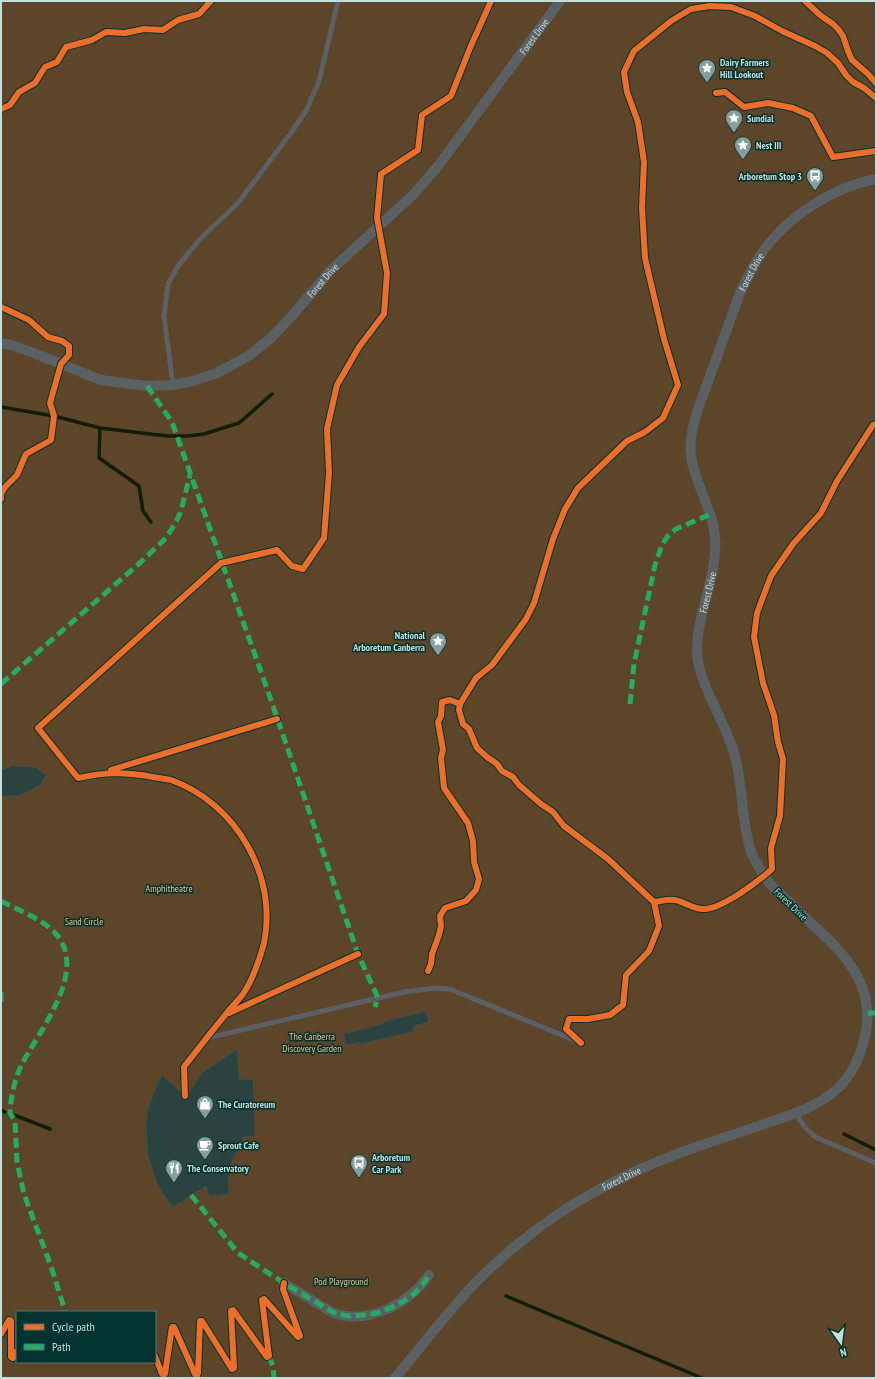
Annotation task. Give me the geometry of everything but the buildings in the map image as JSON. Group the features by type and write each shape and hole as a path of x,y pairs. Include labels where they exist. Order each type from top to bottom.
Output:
{"street":[{"name":"Forest Drive","path":"1,343 34,353 101,380 147,386 193,381 217,373 250,355 272,338 330,271 414,194 438,166 560,1"},
{"name":"Forest Drive","path":"395,1378 459,1300 484,1275 524,1240 586,1196 634,1171 681,1152 796,1114 820,1102 839,1088 850,1073 862,1049 866,1033 868,1013 861,983 841,951 773,887 760,870 747,840 737,761 701,675 697,658 698,635 714,561 715,537 711,514 691,456 691,438 697,412 740,293 764,250 794,220 824,198 834,192 876,179"},
{"path":"284,1283 336,1314 349,1316 384,1311 402,1302 414,1294 429,1275"}],"lane":[{"path":"173,384 164,316 168,284 178,266 201,238 238,203 307,110 319,81 338,1"},
{"path":"207,1038 404,992 435,988 450,989 581,1043"},
{"path":"796,1114 804,1126 815,1137 876,1163"}],"green space":[{"name":"National Arboretum Canberra","path":"1,1 876,1 876,1378 1,1378"}],"waterway":[{"path":"1,407 54,416 100,428 167,436 188,436 204,434 239,423 272,394"},
{"path":"100,428 99,458 139,486 143,511 151,522"},
{"path":"1,1110 5,1112"},
{"path":"14,1115 50,1129"},
{"path":"844,1134 876,1150"},
{"path":"506,1296 702,1378"}],"marked path":[{"path":"147,386 172,422 271,700 358,954 378,998 375,1007"},
{"path":"1,684 141,562 166,538 181,511 190,475"},
{"path":"630,704 634,664 655,565 662,545 667,537 676,529 711,514"},
{"path":"1,901 30,915 51,929 56,934 65,949 67,966 64,984 57,1002 16,1077 10,1113 15,1121 17,1162 24,1194 52,1269 65,1311"},
{"path":"1,992 1,1002"},
{"path":"868,1013 876,1013"},
{"path":"191,1195 238,1253 336,1314 349,1316 363,1315 377,1313 390,1308 414,1294 429,1275"},
{"path":"269,1356 273,1367 274,1378"}],"cycle path":[{"path":"1,109 10,105 19,92 35,83 45,67 57,62 66,47 92,40 106,32 125,33 144,29 163,30 178,20 199,14 211,1"},
{"path":"185,1096 184,1067 243,994 253,976 260,956 264,943 267,918 265,892 258,868 247,845 233,824 215,806 194,791 171,780 143,775 115,773 78,778 38,728 221,563 277,550 292,566 303,569 324,538 329,473 327,429 337,385 359,347 384,314 387,273 377,218 381,174 418,150 422,115 451,96 491,1"},
{"path":"805,1 838,29 843,36 852,60 876,83"},
{"path":"581,1043 566,1029 569,1019 588,1019 610,1015 623,1005 626,975 649,951 659,926 654,902 608,859 564,826 553,812 541,804 519,785 513,777 502,771 497,764 477,748 469,729 463,724 459,710 460,704 476,678 492,665 526,619 534,603 553,539 565,509 578,488 627,441 645,432 663,418 678,385 664,339 645,258 642,208 644,162 638,122 627,92 624,72 634,51 671,21 691,9 710,6 731,7 755,16 827,53 838,63 853,82 864,88 876,98"},
{"path":"716,93 725,92 744,107 768,103 793,108 811,116 833,157 876,151"},
{"path":"1,307 29,320 48,337 62,341 69,346 69,355 61,364 50,403 54,416 51,440 26,454 17,475 5,487 1,494 1,499"},
{"path":"654,902 673,900 701,909 712,908 740,894 772,869 771,848 780,816 783,759 778,742 774,715 763,683 754,637 757,613 771,576 793,544 821,513 837,481 873,425 876,424"},
{"path":"428,971 441,926 440,916 445,908 466,901 476,890 479,879 474,862 473,841 468,823 444,788 441,758 443,750 438,722 441,716 442,702 450,700 460,704"},
{"path":"111,770 277,719"},
{"path":"229,1013 358,954"},
{"path":"196,1378 198,1373 200,1321 202,1321 232,1369 234,1368 231,1311 233,1310 267,1357 269,1356 262,1300 264,1299 298,1337 300,1336 283,1289 284,1283"},
{"path":"1,1334 9,1320 11,1321 11,1357 13,1358 16,1353"},
{"path":"156,1359 162,1374 165,1374 172,1327 174,1327 195,1374 198,1373"}],"place":[{"name":"Dairy Farmers Hill Lookout","path":"707,83"},
{"name":"Sundial","path":"734,133"},
{"name":"Nest III","path":"743,160"},
{"name":"Arboretum Stop 3","path":"815,191"},
{"name":"National Arboretum Canberra","path":"438,656"},
{"name":"The Curatoreum","path":"205,1119"},
{"name":"Sprout Cafe","path":"205,1160"},
{"name":"Arboretum Car Park","path":"359,1178"},
{"name":"The Conservatory","path":"174,1183"}],"park label":[{"name":"Amphitheatre","path":"169,888"},
{"name":"Sand Circle","path":"84,921"},
{"name":"The Canberra Discovery Garden","path":"312,1042"},
{"name":"Pod Playground","path":"341,1281"}]}
